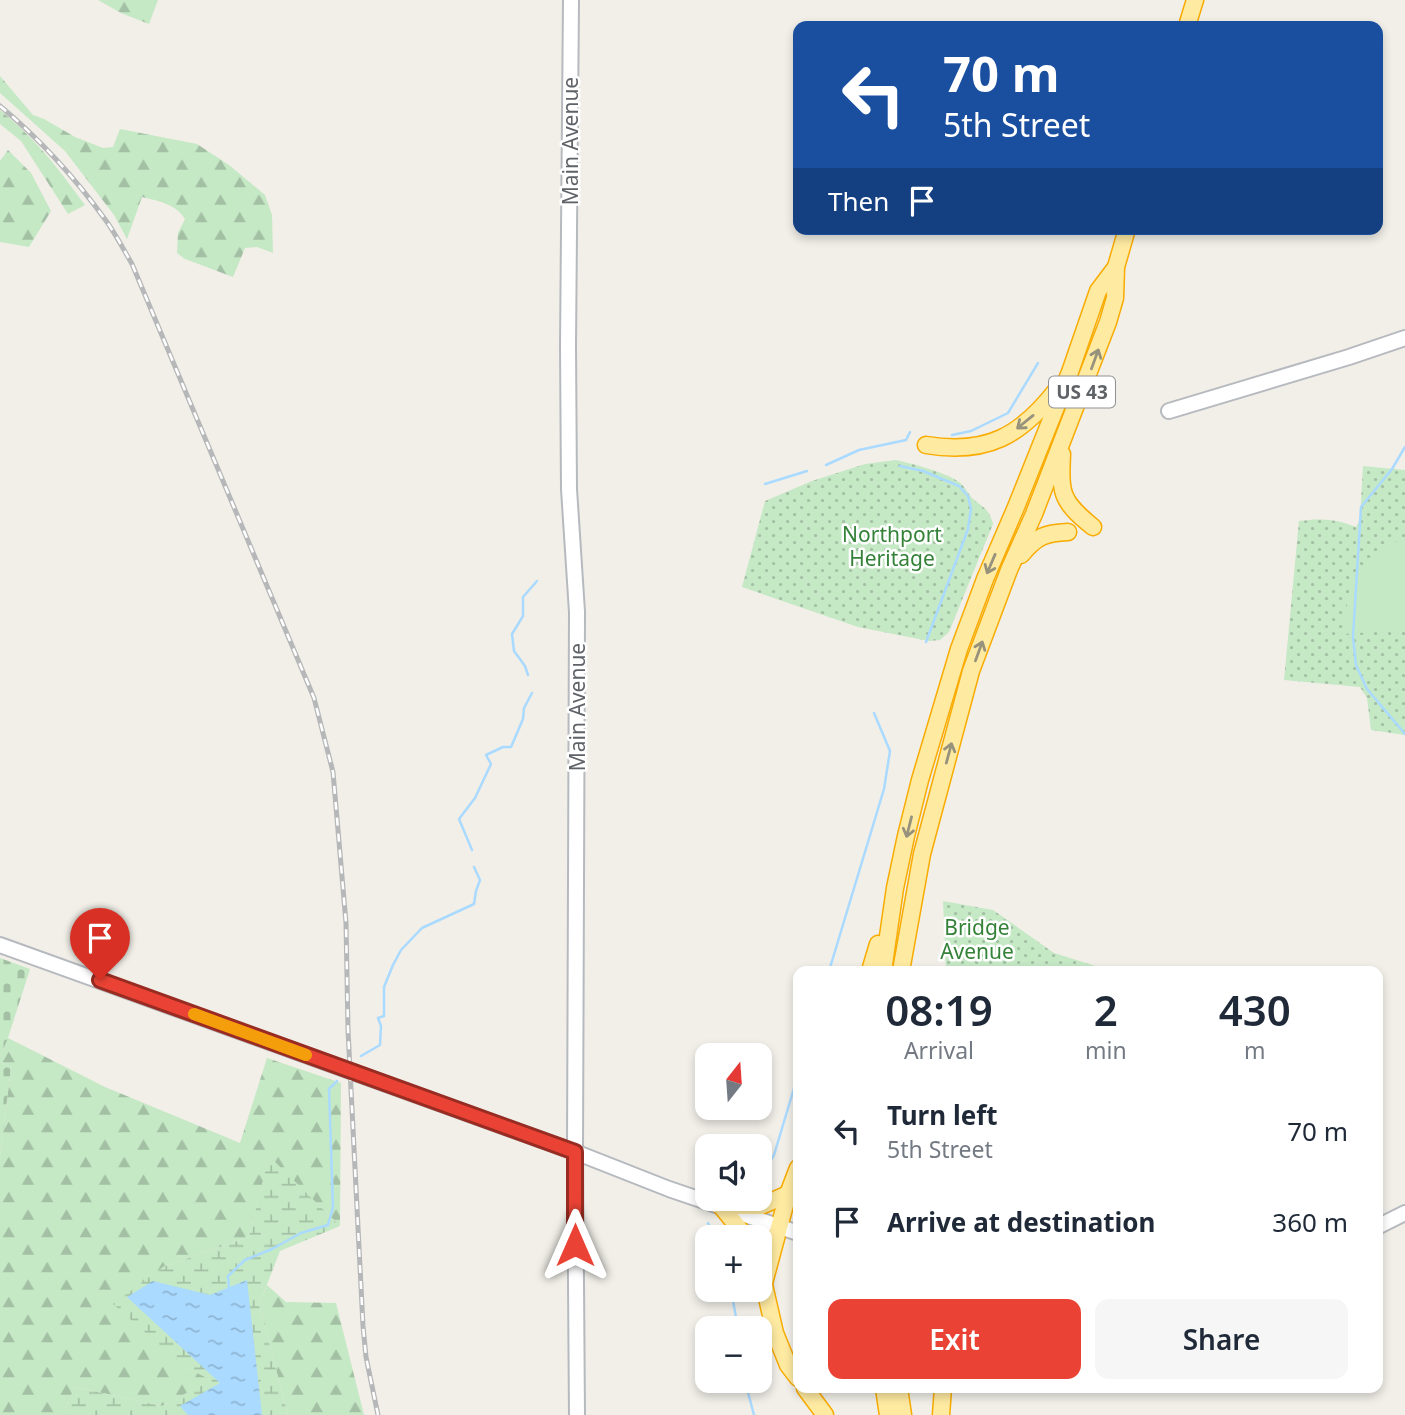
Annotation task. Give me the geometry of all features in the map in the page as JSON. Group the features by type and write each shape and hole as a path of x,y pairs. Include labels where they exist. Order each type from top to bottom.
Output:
{"highway":[{"path":"1189,21 1195,0"},
{"name":"US 43","path":"902,966 922,854 968,682 1009,570 1034,514 1108,322 1115,298 1116,267 1126,235"},
{"name":"US 43","path":"884,966 895,888 920,780 959,649 1070,372 1098,291 1116,267"},
{"path":"926,445 949,449 973,447 1001,439 1026,424 1070,372"},
{"path":"1062,443 1062,490 1075,513 1093,527"},
{"path":"1009,570 1036,539 1044,534 1068,532"},
{"path":"872,966 895,888"},
{"path":"906,942 908,966"},
{"path":"772,1255 793,1182"},
{"path":"772,1201 789,1194"},
{"path":"725,1211 736,1225"},
{"path":"768,1302 775,1333 793,1371"},
{"path":"809,1393 825,1415"},
{"path":"885,1393 887,1415"},
{"path":"900,1393 903,1415"},
{"path":"941,1415 943,1393"}],"main road":[{"name":"Main Avenue","path":"571,0 568,372 569,489 577,612 577,1415"},
{"path":"1169,411 1405,338"},
{"path":"0,945 695,1198"},
{"path":"735,1211 793,1231"},
{"path":"1383,1224 1405,1213"}],"green space":[{"path":"98,0 158,0 149,24"},
{"path":"0,76 33,115 103,148 113,147 120,129 197,144 229,165 265,195 272,215 273,253 257,247 245,248 233,277 185,259 177,253 178,233 185,219 172,207 142,197 127,239 114,215 65,151 0,93"},
{"path":"0,110 46,154 85,205 68,214 21,141 0,124"},
{"path":"8,150 31,173 51,211 29,247 0,242 0,161"},
{"name":"Northport Heritage","path":"896,460 953,478 988,512 993,524 949,632 940,640 929,641 858,627 742,587 765,501 812,481 865,464"},
{"path":"1363,466 1405,470 1405,735 1371,730 1367,698 1360,687 1284,680 1299,521 1328,520 1356,527 1360,520"},
{"path":"1405,539 1405,630 1344,634 1349,595 1357,574 1373,555 1392,543"},
{"name":"Bridge Avenue","path":"943,901 993,910 1054,953 1096,966 946,966"},
{"path":"0,958 30,969 0,1057"},
{"path":"8,1038 105,1087 240,1143 267,1058 341,1083 340,1226 269,1157 249,1237 163,1267 185,1367 212,1380 162,1406 75,1387 62,1415 0,1415 0,1158 11,1067 0,1062 0,1057"},
{"path":"0,1062 11,1067 0,1158"},
{"path":"269,1156 340,1226 280,1251 259,1305 288,1415 62,1415 75,1387 162,1406 211,1380 185,1367 113,1304 163,1267 249,1237"},
{"path":"267,1285 286,1302 336,1303 364,1415 288,1415 259,1305"}],"water":[{"path":"247,1280 262,1415 188,1415 180,1406 220,1383 127,1297 153,1281 210,1295"}],"waterway":[{"path":"952,435 971,431 1008,413 1038,363"},
{"path":"826,465 859,450 906,440 910,432"},
{"path":"1405,447 1392,469 1361,507 1353,637 1356,665 1367,689 1405,734"},
{"path":"900,466 923,471 959,486 968,496 971,509 968,529 926,642"},
{"path":"765,484 807,471"},
{"path":"528,675 514,651 512,634 523,616 523,597 537,581"},
{"path":"472,850 459,819 475,798 491,764 486,755 503,747 511,747 532,693"},
{"path":"831,966 884,789 890,751 874,713"},
{"path":"361,1056 380,1045 381,1026 378,1018 384,1016 384,987 401,950 422,928 474,904 480,880 474,867"},
{"path":"229,1290 228,1276 245,1260 301,1233 328,1225 333,1207 329,1089 337,1081"},
{"path":"772,1158 793,1092"},
{"path":"733,1302 736,1316"},
{"path":"748,1393 754,1415"}],"railway":[{"path":"0,106 30,132 70,175 107,222 132,264 314,698 333,772 346,923 348,1030 363,1326 366,1357 378,1415"}],"slow traffic":[{"path":"194,1014 306,1055"}],"route":[{"path":"100,980 575,1152 575,1245"}]}
